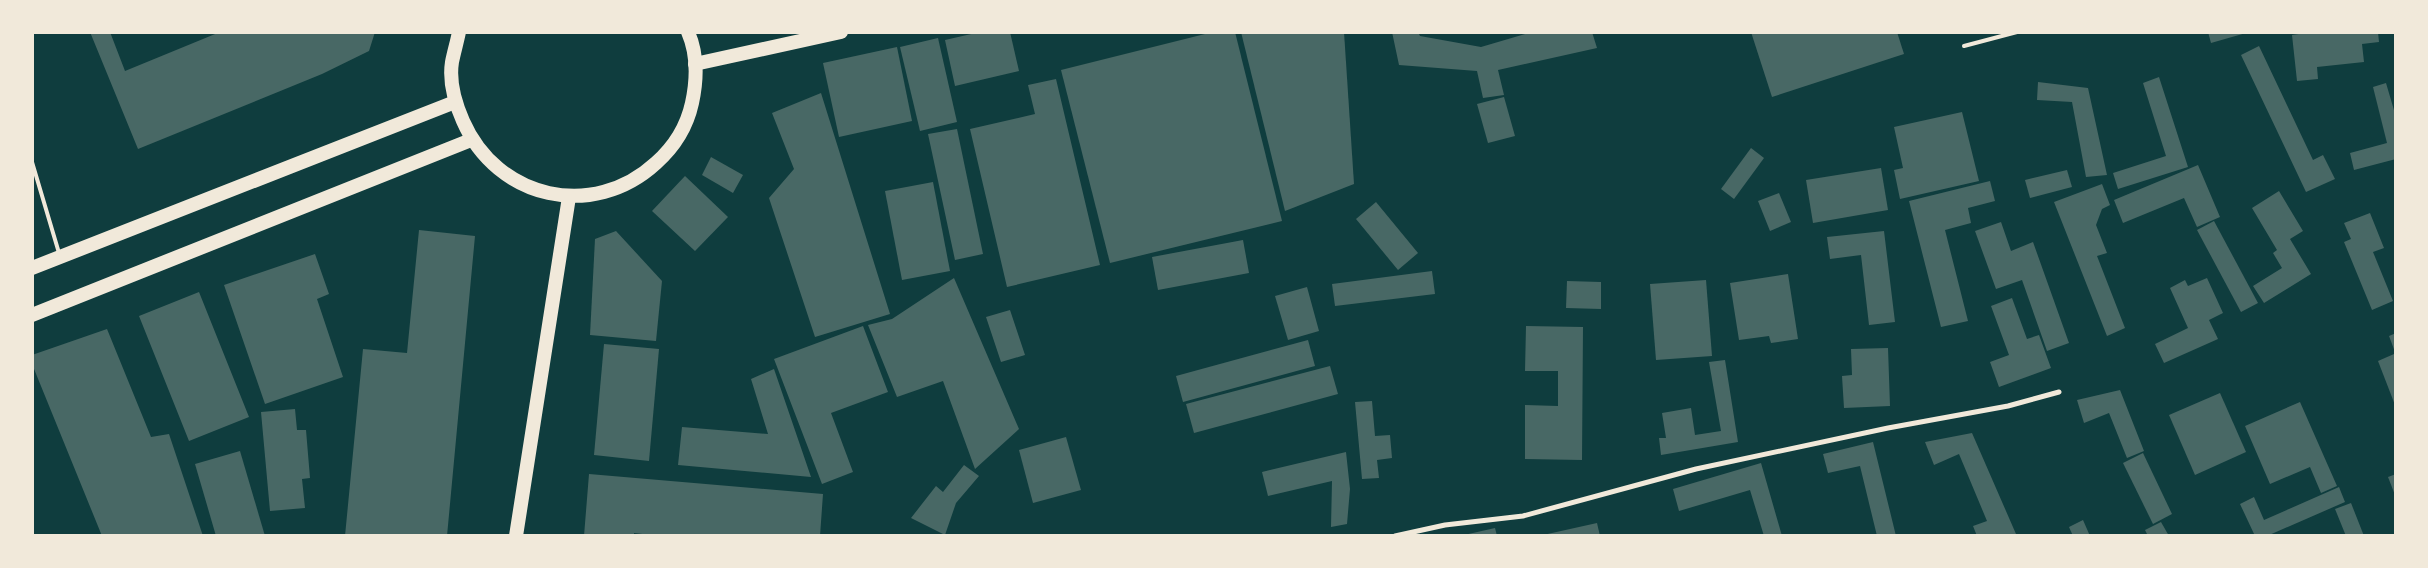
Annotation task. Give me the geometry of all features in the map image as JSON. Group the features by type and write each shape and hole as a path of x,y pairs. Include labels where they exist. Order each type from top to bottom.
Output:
{"highway":[{"path":"459,32 452,64 455,102 471,140 498,170 531,189 569,197 607,192 641,177 669,151 689,119 697,82 693,44 688,32"},
{"path":"695,64 841,32"},
{"path":"32,268 455,102"},
{"path":"32,315 471,140"},
{"path":"516,536 569,197"}],"street":[{"path":"1394,536 1445,525 1523,516 1696,469 1888,428 2008,406 2059,392"}],"lane":[{"path":"1964,46 2017,32"},
{"path":"32,162 60,257"}],"building":[{"path":"90,32 110,32 125,71 220,32 375,32 369,51 322,74 138,149"},
{"path":"980,32 1010,32 1019,71 955,86 945,40"},
{"path":"1213,32 1235,32 1282,221 1110,263 1061,70"},
{"path":"1241,32 1344,32 1354,184 1285,211"},
{"path":"1392,32 1418,32 1420,36 1481,47 1532,32 1592,32 1597,48 1498,70 1504,95 1483,98 1477,71 1399,65"},
{"path":"1751,32 1897,32 1904,54 1772,97"},
{"path":"2208,32 2246,32 2246,33 2211,43"},
{"path":"2312,32 2378,32 2379,42 2362,44 2364,62 2317,67 2318,79 2297,81 2292,35"},
{"path":"938,38 957,122 920,131 900,47"},
{"path":"2259,46 2313,160 2323,155 2335,179 2306,192 2241,55"},
{"path":"897,47 912,121 839,137 823,63"},
{"path":"2159,77 2188,167 2118,189 2113,173 2166,156 2143,83"},
{"path":"1056,79 1100,265 1007,287 970,129 1035,114 1028,85"},
{"path":"2038,82 2088,88 2107,175 2086,177 2072,102 2037,100"},
{"path":"2386,83 2396,117 2396,159 2354,170 2350,153 2387,143 2373,87"},
{"path":"821,93 890,314 815,337 769,198 794,169 772,113"},
{"path":"1504,97 1515,136 1488,143 1477,104"},
{"path":"1962,112 1979,181 1900,199 1894,170 1903,168 1894,127"},
{"path":"957,129 983,254 955,260 928,134"},
{"path":"1751,148 1764,158 1734,199 1721,189"},
{"path":"711,157 743,175 733,193 702,175"},
{"path":"2198,165 2220,217 2197,227 2184,198 2123,223 2114,200"},
{"path":"1881,168 1888,210 1813,223 1806,180"},
{"path":"2067,170 2072,187 2030,198 2025,180"},
{"path":"685,176 728,217 695,251 652,211"},
{"path":"1990,181 1995,201 1968,208 1971,223 1945,230 1968,321 1941,327 1909,201"},
{"path":"933,182 950,271 902,280 885,191"},
{"path":"2102,184 2110,205 2102,209 2096,225 2107,253 2097,256 2125,328 2107,336 2054,202"},
{"path":"2279,191 2303,231 2290,239 2311,274 2264,303 2253,286 2282,268 2273,253 2277,250 2252,208"},
{"path":"1779,193 1791,222 1770,231 1758,201"},
{"path":"1376,202 1418,253 1398,270 1356,219"},
{"path":"2370,213 2384,248 2373,252 2393,301 2372,310 2344,242 2351,239 2344,223"},
{"path":"2214,221 2258,303 2241,312 2197,230"},
{"path":"2001,222 2011,251 2033,242 2069,343 2047,351 2022,280 1996,289 1975,231"},
{"path":"419,230 475,236 447,536 345,536 363,349 407,353"},
{"path":"616,231 662,281 656,341 590,335 595,239"},
{"path":"1884,231 1895,322 1869,325 1861,255 1830,259 1827,237"},
{"path":"1243,240 1249,273 1158,290 1152,257"},
{"path":"315,254 329,294 317,299 343,377 265,404 224,285"},
{"path":"1432,271 1435,294 1335,306 1332,284"},
{"path":"1788,274 1798,339 1771,343 1769,336 1739,340 1730,283"},
{"path":"954,278 1019,429 975,469 943,381 897,397 868,325 892,319"},
{"path":"2207,278 2223,313 2209,320 2218,339 2164,363 2155,344 2188,328 2170,288 2185,280 2188,286"},
{"path":"1706,280 1712,356 1656,360 1650,284"},
{"path":"1567,281 1601,282 1601,309 1566,308"},
{"path":"1307,287 1319,331 1288,340 1275,296"},
{"path":"199,292 249,417 189,441 139,316"},
{"path":"2012,298 2027,339 2039,335 2051,368 1999,387 1990,362 2009,355 1991,306"},
{"path":"1010,310 1025,355 1001,362 986,317"},
{"path":"863,326 888,392 831,413 853,472 822,484 774,359"},
{"path":"1526,326 1583,327 1582,460 1525,459 1525,405 1558,406 1558,371 1525,371"},
{"path":"107,329 151,437 169,434 203,536 102,536 32,364 32,355"},
{"path":"2396,333 2396,352 2395,352 2389,336"},
{"path":"1308,340 1315,366 1183,402 1176,376"},
{"path":"604,344 659,349 649,461 594,455"},
{"path":"1888,348 1890,406 1844,408 1842,376 1852,375 1851,349"},
{"path":"2394,354 2396,356 2395,405 2378,361"},
{"path":"1725,360 1738,442 1661,455 1659,438 1666,438 1662,413 1691,408 1695,435 1721,431 1709,362"},
{"path":"1330,366 1338,394 1194,433 1186,404"},
{"path":"774,369 811,477 678,465 682,427 768,434 751,379"},
{"path":"2120,390 2144,451 2127,458 2109,413 2084,423 2077,400"},
{"path":"2220,393 2246,452 2195,475 2169,415"},
{"path":"1372,401 1375,436 1390,435 1392,458 1377,460 1379,478 1362,479 1355,402"},
{"path":"2300,402 2337,486 2321,493 2310,467 2270,484 2245,426"},
{"path":"295,409 297,430 306,430 310,478 302,479 305,508 270,511 261,412"},
{"path":"1972,433 2016,534 2012,536 1977,536 1973,526 1987,521 1959,454 1934,465 1925,442"},
{"path":"1066,437 1081,490 1033,503 1019,450"},
{"path":"1873,442 1896,536 1877,536 1860,466 1828,473 1823,454"},
{"path":"240,451 265,536 216,536 195,464"},
{"path":"1346,452 1350,489 1347,524 1331,527 1332,481 1268,496 1262,472"},
{"path":"2143,453 2172,514 2153,524 2123,463"},
{"path":"1761,463 1782,536 1764,536 1750,490 1679,511 1673,489"},
{"path":"964,465 979,476 956,503 945,535 911,518 936,486 943,492"},
{"path":"589,474 823,494 820,536 659,536 634,533 634,536 584,536"},
{"path":"2396,474 2396,495 2395,495 2388,477"},
{"path":"2339,487 2345,502 2267,536 2255,536 2240,504 2254,497 2264,520"},
{"path":"2351,503 2364,536 2346,536 2335,509"},
{"path":"2083,520 2090,536 2073,536 2069,527"},
{"path":"2161,522 2169,536 2148,536 2145,530"},
{"path":"1597,523 1600,536 1543,536 1543,535"},
{"path":"1495,528 1497,536 1464,536 1464,535"}]}
